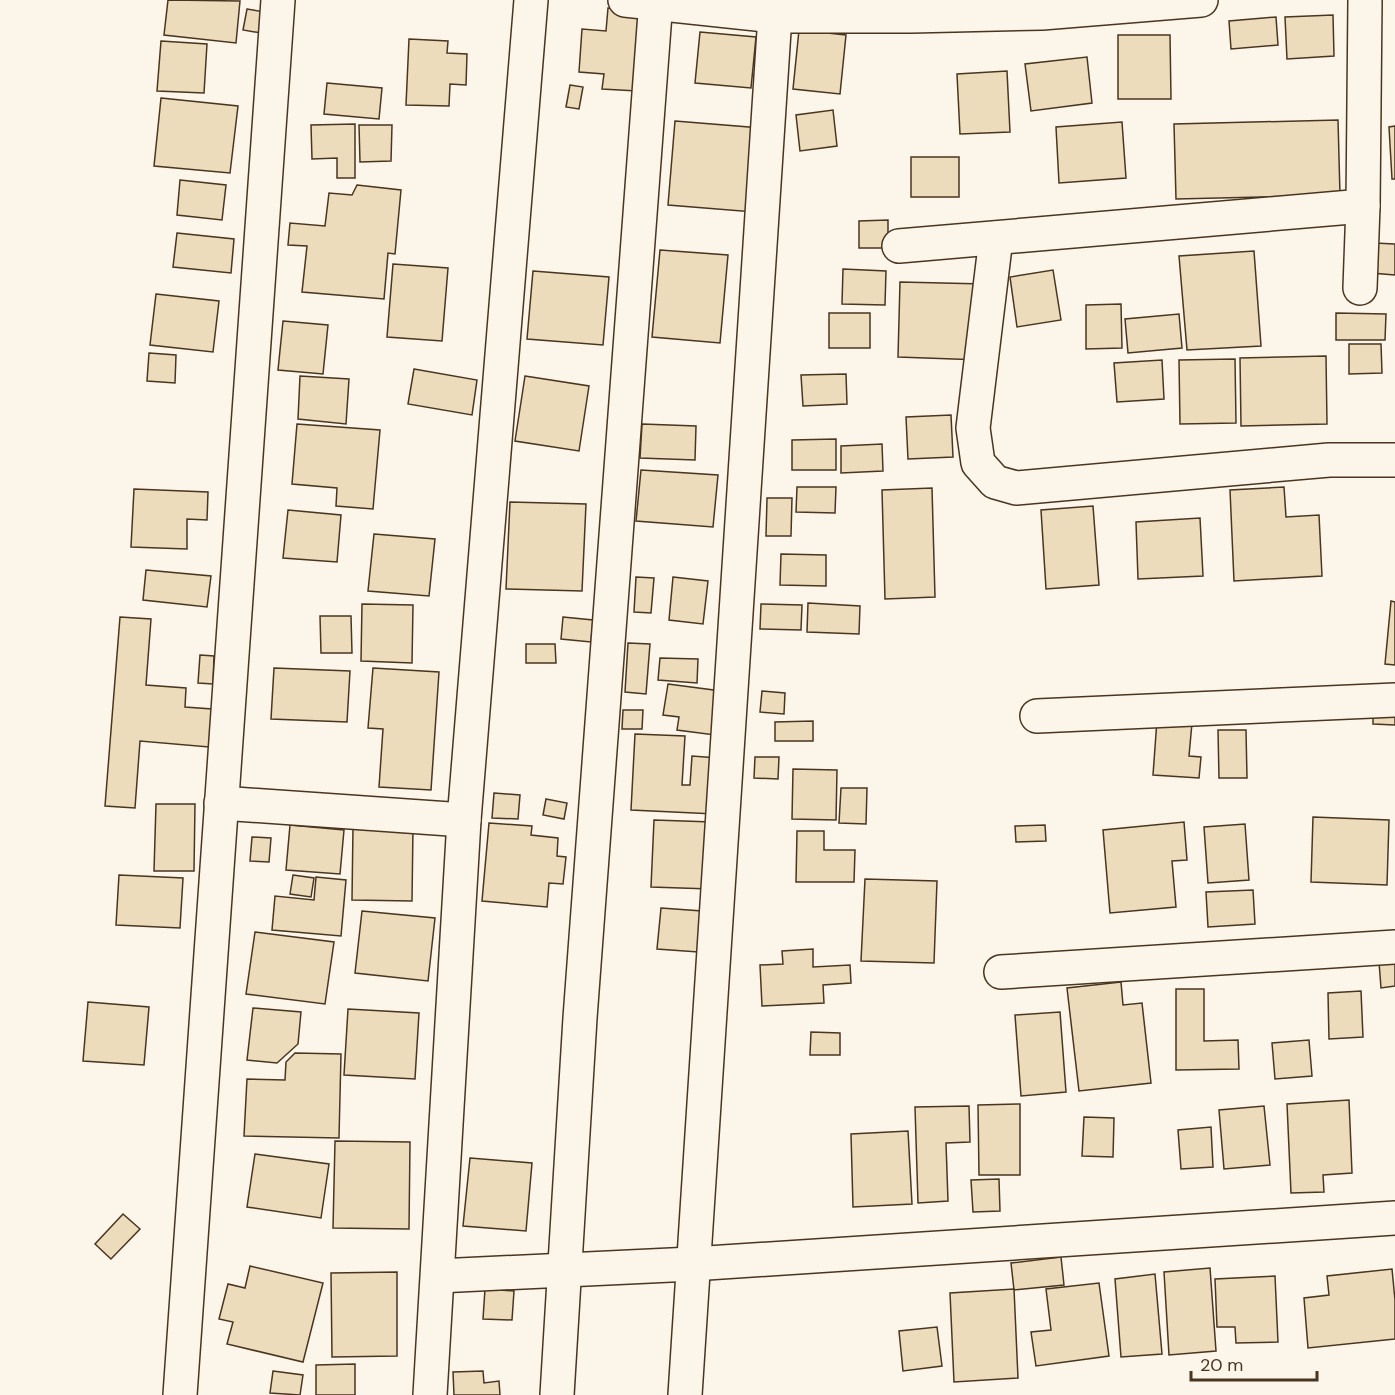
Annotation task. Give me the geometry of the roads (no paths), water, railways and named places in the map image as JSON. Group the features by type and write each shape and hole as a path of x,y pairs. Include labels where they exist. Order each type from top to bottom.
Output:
{"street":[{"path":"180,1395 278,0"},
{"path":"430,1395 464,820 531,0"},
{"path":"557,1395 646,1 911,16 1042,13 1201,0"},
{"path":"1360,288 1364,206 1365,0"},
{"path":"685,1395 776,8"},
{"path":"898,246 1364,206"},
{"path":"996,238 974,428 978,463 995,482 1016,488 1329,460 1395,460"},
{"path":"1037,716 1395,700"},
{"path":"220,802 464,820"},
{"path":"1001,972 1395,947"},
{"path":"438,1276 692,1264 1395,1218"}]}
